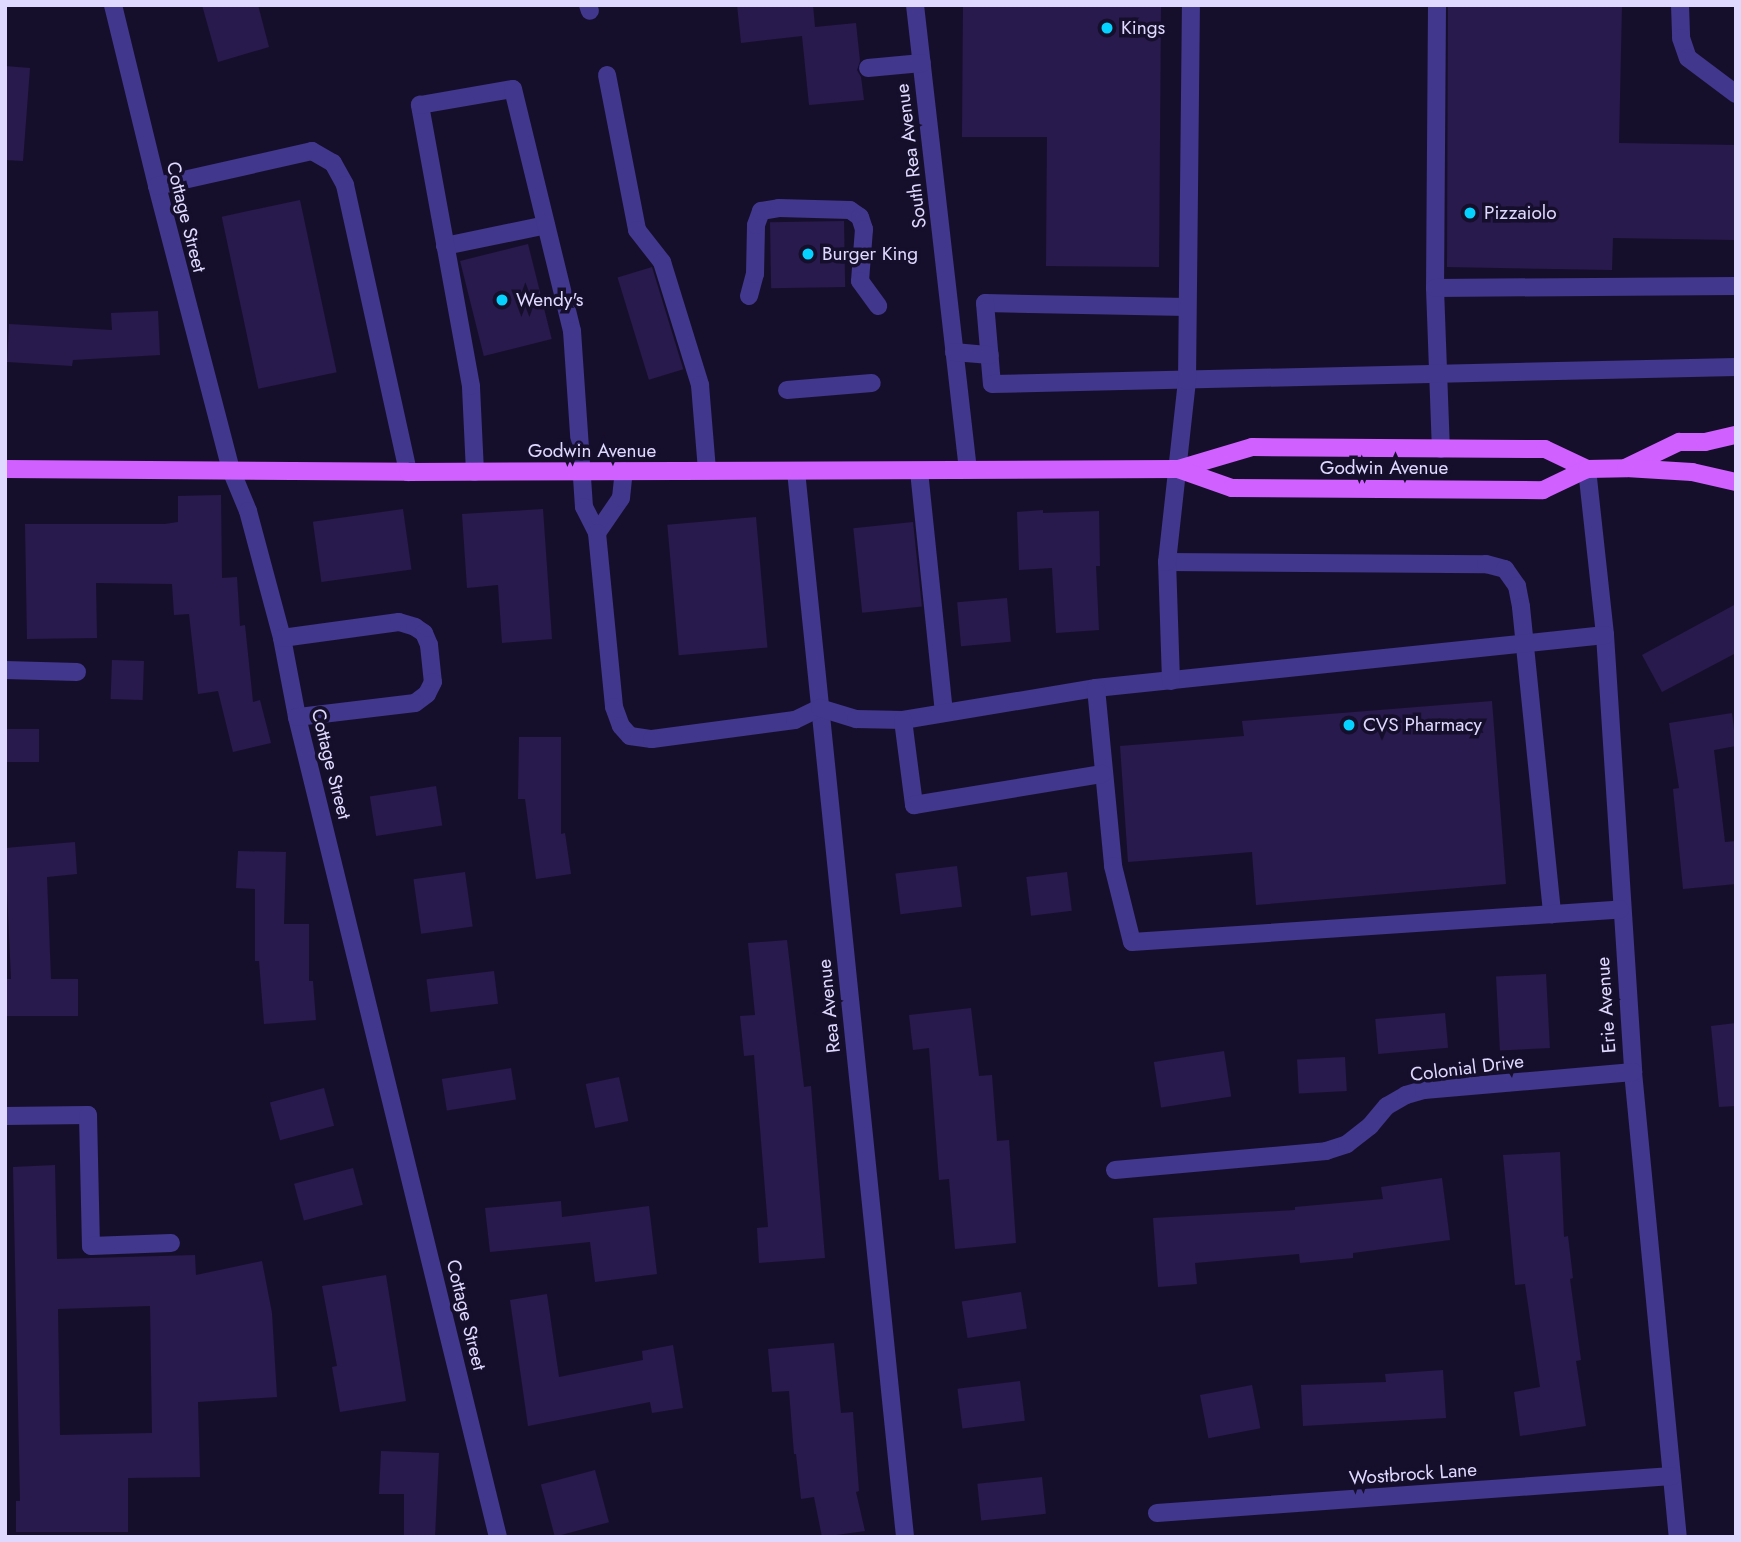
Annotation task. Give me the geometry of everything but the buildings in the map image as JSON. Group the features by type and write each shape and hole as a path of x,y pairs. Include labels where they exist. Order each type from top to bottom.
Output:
{"main road":[{"path":"1626,467 1679,442 1705,442 1736,435"},
{"name":"Godwin Avenue","path":"5,469 475,472 1178,468 1252,447 1545,449 1587,468"},
{"name":"Godwin Avenue","path":"1178,468 1232,488 1543,490 1587,468 1626,467 1692,472 1736,482"}],"street":[{"name":"Cottage Street","path":"113,5 156,186 231,470 248,511 282,638 297,717 498,1537"},
{"name":"South Rea Avenue","path":"915,5 968,470"},
{"path":"1171,681 1167,562 1187,381 1191,5"},
{"path":"1437,5 1435,288 1436,374 1441,449"},
{"path":"1681,5 1681,38 1688,58 1736,94"},
{"path":"868,68 922,63"},
{"path":"607,75 637,230 662,262 700,385 706,471"},
{"path":"475,472 471,386 420,105 513,89 572,331 584,507 597,533 614,707 621,726 630,736 652,739 795,720 820,708 856,719 903,720 1096,688 1605,635"},
{"path":"156,186 312,151 333,163 345,185 408,472"},
{"path":"749,296 755,274 756,225 761,211 779,208 850,210 860,217 864,229 860,281 878,306"},
{"path":"445,246 547,225"},
{"path":"1435,288 1736,286"},
{"path":"1187,307 985,303 992,384 1736,367"},
{"path":"954,352 990,355"},
{"path":"788,390 872,383"},
{"name":"Erie Avenue","path":"1587,468 1605,635 1620,910 1633,1072 1678,1537"},
{"path":"597,533 621,498 624,471"},
{"name":"Rea Avenue","path":"796,471 905,1537"},
{"path":"919,471 944,712"},
{"path":"1167,562 1496,565 1512,576 1517,586 1552,914"},
{"path":"282,638 399,622 415,626 424,634 429,645 433,682 427,694 415,703 297,717"},
{"path":"5,670 77,672"},
{"path":"1096,688 1102,774 1113,866 1132,942 1620,910"},
{"path":"903,720 914,805 1102,774"},
{"name":"Colonial Drive","path":"1115,1170 1325,1151 1347,1144 1370,1126 1387,1106 1406,1095 1424,1090 1633,1072"},
{"path":"5,1116 88,1115 91,1246 171,1243"},
{"name":"Wostbrock Lane","path":"1157,1513 1672,1476"}],"place":[{"name":"Kings","path":"1107,28"},
{"name":"Pizzaiolo","path":"1470,213"},
{"name":"Burger King","path":"808,254"},
{"name":"Wendy's","path":"502,300"},
{"name":"CVS Pharmacy","path":"1349,725"}]}
